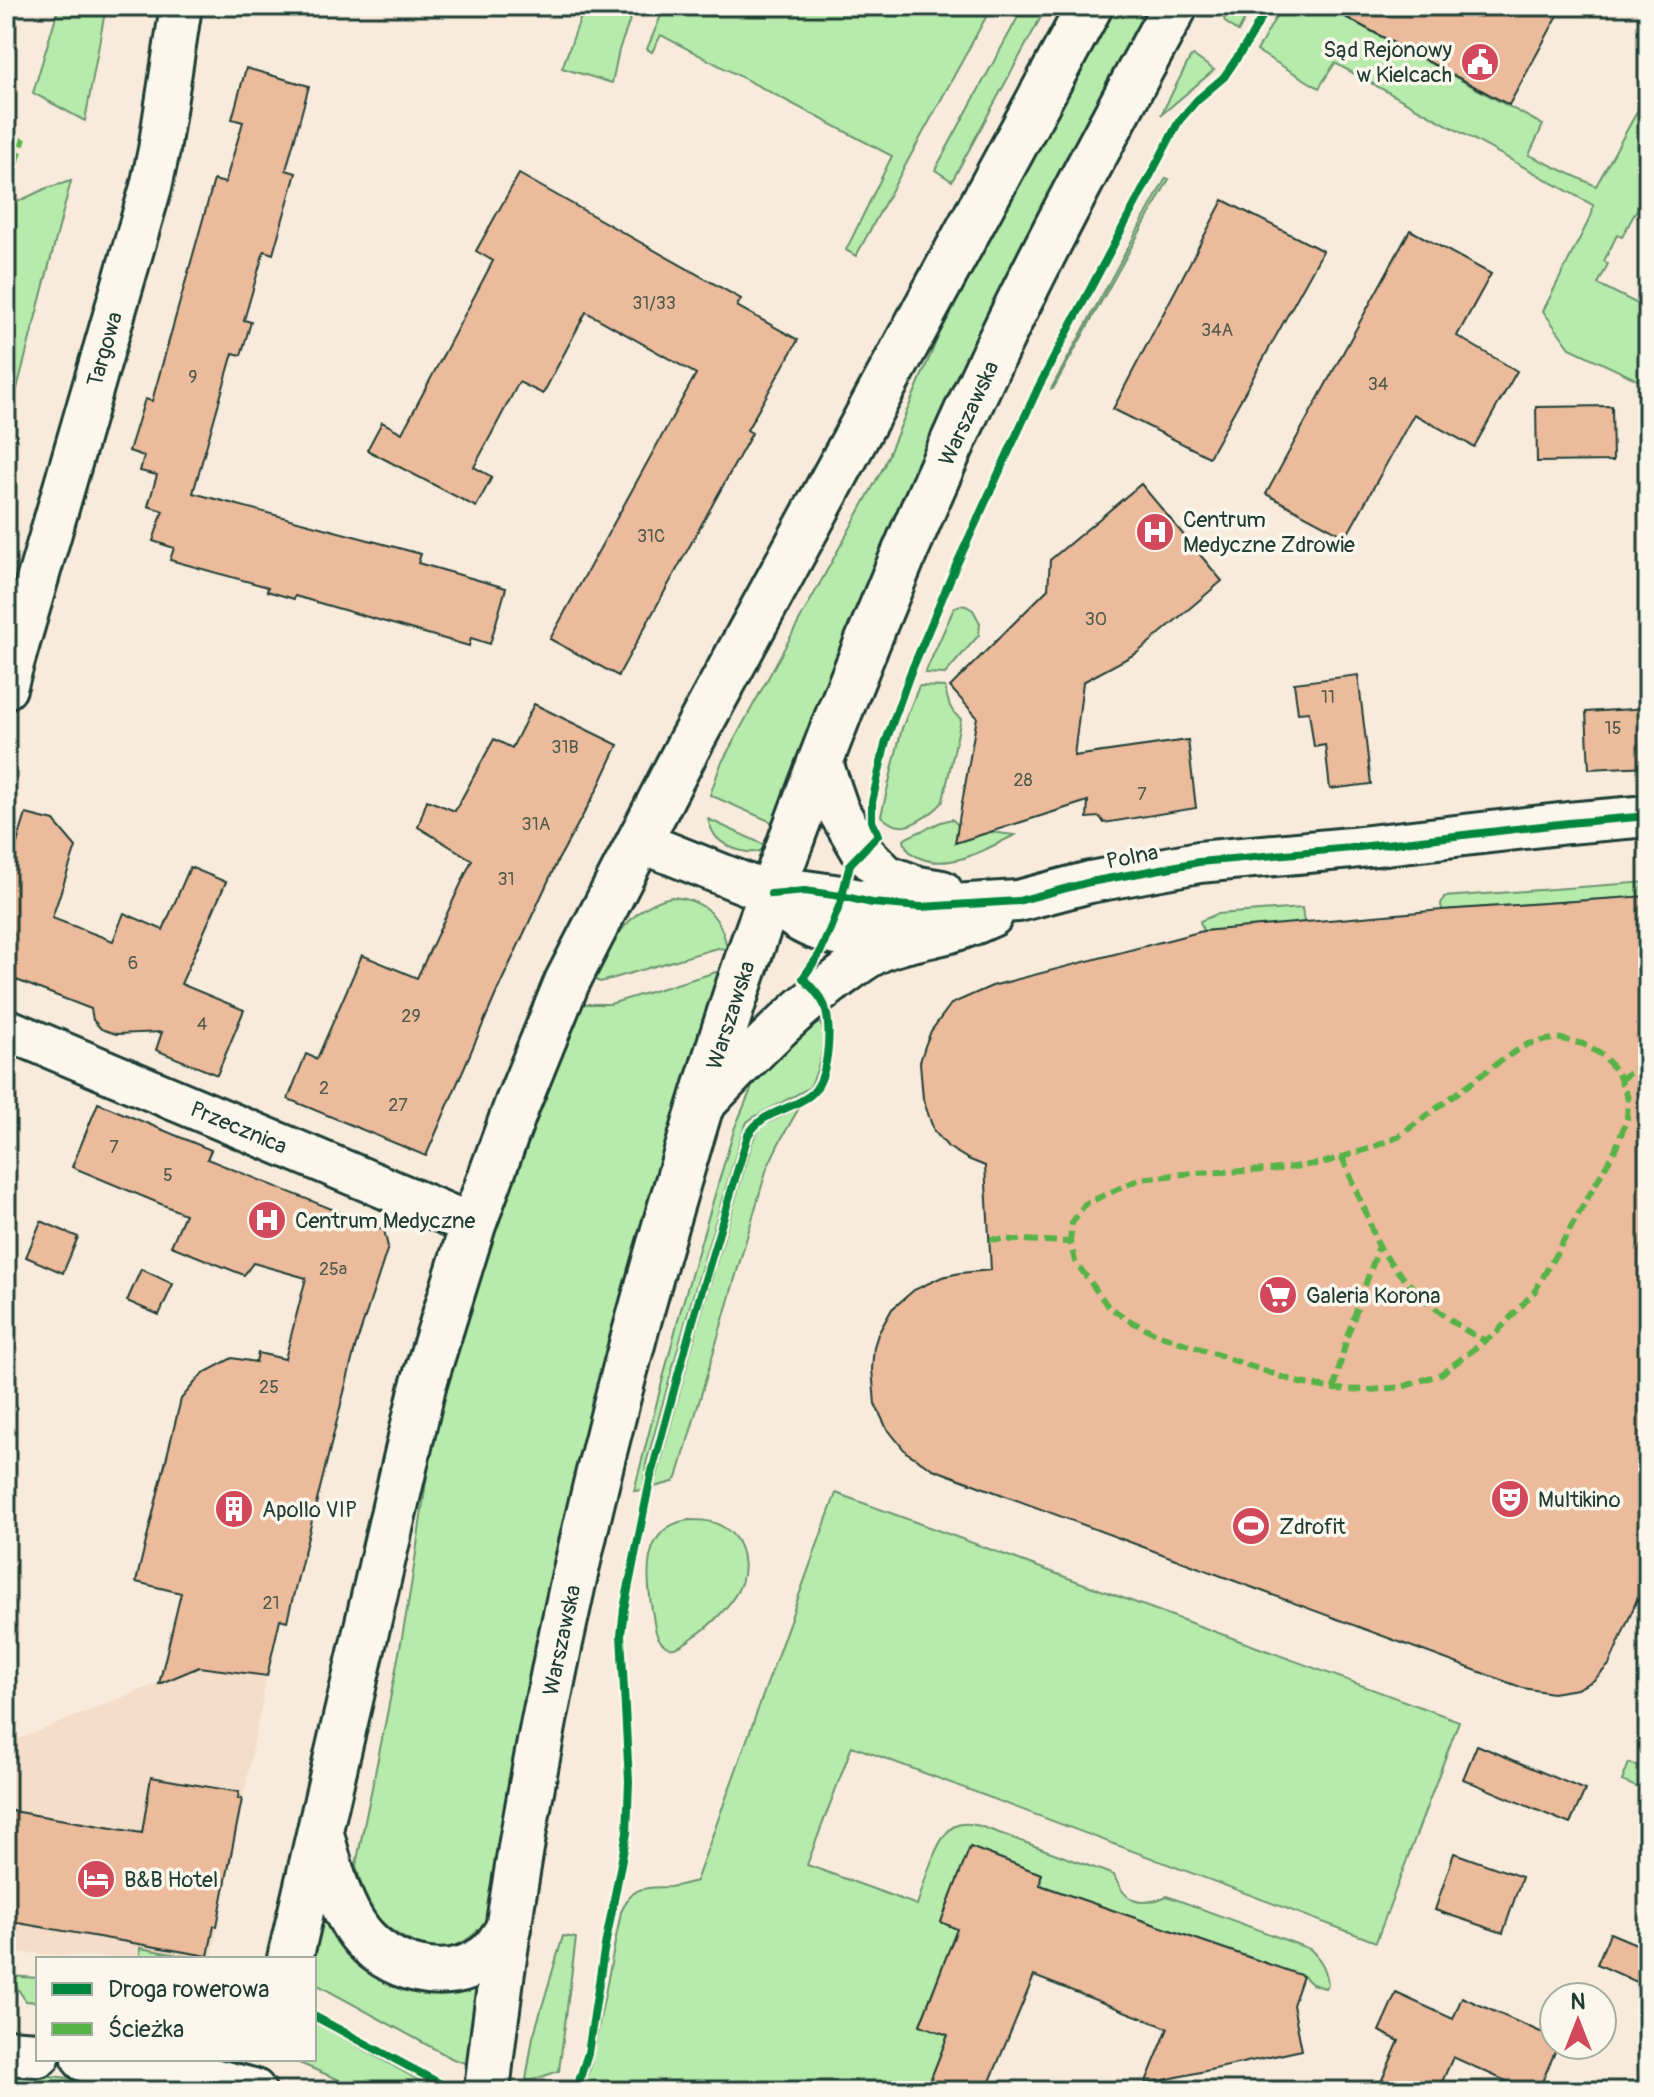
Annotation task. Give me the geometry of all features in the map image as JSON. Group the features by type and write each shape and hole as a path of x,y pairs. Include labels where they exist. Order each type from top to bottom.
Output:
{"main road":[{"path":"290,1957 423,1386 473,1225 567,982 638,841 1090,6"},
{"name":"Warszawska","path":"487,2091 535,1767 589,1508 643,1302 744,968 887,593 960,427 1073,195 1175,6"},
{"path":"320,1831 334,1883 350,1918 360,1933 391,1959 423,1971 458,1970 485,1958 509,1928"},
{"path":"6,2052 36,2054"},
{"path":"104,2061 185,2074 256,2091 266,2061"}],"street":[{"name":"Targowa","path":"6,688 151,187 181,6"},
{"name":"Polna","path":"821,760 828,787 849,831 862,851 886,875 918,887 1018,901"},
{"name":"Polna","path":"638,841 771,894 805,891 872,903 921,907 1018,901 1090,882 1199,862 1648,816"},
{"name":"Polna","path":"771,894 786,912 828,934 903,942"},
{"name":"Polna","path":"699,1110 775,1031 856,965 903,942 971,926 1018,901"},
{"name":"Przecznica","path":"6,1029 473,1225"}],"shaded area":[{"path":"199,1667 267,1676 212,1956 103,1957 6,1952 6,1744"},
{"path":"6,2073 16,2074 15,2081 57,2091 6,2091"}],"green space":[{"path":"59,6 106,6 85,121 33,93"},
{"path":"585,6 635,6 619,50 612,83 562,68"},
{"path":"665,6 992,6 856,256 846,250 892,156 661,35 652,52 647,49"},
{"path":"1024,6 1047,6 952,181 935,170"},
{"path":"1115,6 1150,6 1037,216 955,392 776,824 710,795 721,764 883,468 951,306"},
{"path":"1221,6 1252,6 1238,32 1225,22"},
{"path":"1282,6 1353,6 1347,18 1543,125 1529,155 1596,186 1648,92 1648,189 1622,237 1617,235 1604,261 1608,264 1598,284 1648,309 1648,385 1570,348 1543,311 1592,214 1593,205 1335,63 1319,88 1257,51"},
{"path":"1194,56 1214,70 1161,115 1190,58"},
{"path":"1166,178 1169,179 1051,389"},
{"path":"71,181 6,431 6,207 47,188"},
{"path":"960,605 973,610 980,623 979,635 945,674 925,673 954,608"},
{"path":"919,686 945,687 951,709 961,719 943,801 921,820 898,826 881,816 902,728"},
{"path":"708,819 767,846 749,852 728,846 715,836"},
{"path":"952,819 958,825 955,843 990,832 1015,835 969,856 944,862 920,858 908,849 904,840 908,837"},
{"path":"1648,882 1648,896 1442,910 1441,904 1444,897"},
{"path":"672,897 694,902 710,912 721,928 727,949 717,948 600,982 592,979 633,917 657,901"},
{"path":"1302,908 1304,923 1203,931 1200,921 1217,914"},
{"path":"721,973 488,1917 475,1933 457,1945 444,1949 426,1947 398,1935 377,1917 366,1899 356,1865 403,1631 433,1441 458,1340 507,1193 582,1002 610,1004"},
{"path":"814,1015 822,1027 823,1041 818,1067 809,1088 754,1117 747,1122 742,1134 687,1316 646,1464 643,1490 634,1491 679,1316 735,1127 755,1080"},
{"path":"799,1108 767,1168 677,1478 654,1487 753,1140 761,1126"},
{"path":"836,1493 1459,1721 1376,1942 852,1746 807,1865 917,1905 932,1861 948,1831 961,1824 980,1826 1114,1875 1123,1892 1134,1900 1149,1902 1167,1896 1310,1949 1322,1965 1328,1984 1325,1988 1312,1984 1303,1976 1040,1885 1041,1874 970,1847 941,1922 957,1929 920,2024 948,2035 926,2091 580,2091 593,2055 621,1912 630,1896 641,1889 673,1887 696,1881"},
{"path":"688,1520 715,1523 730,1533 743,1556 743,1575 737,1592 718,1616 688,1641 672,1648 662,1643 656,1633 650,1597 650,1555 662,1532 673,1524"},
{"path":"1648,1751 1648,1792 1622,1781 1629,1763 1641,1767"},
{"path":"323,1911 481,1979 471,2065 453,2059 316,1984 316,1957 312,1957"},
{"path":"563,1936 576,1938 559,2071 526,2080 533,2037"},
{"path":"140,1948 188,1957 140,1957"},
{"path":"9,1976 36,1978 36,2002 26,2001"},
{"path":"316,2023 438,2091 365,2091 295,2061 316,2061"},
{"path":"16,2074 100,2082 151,2091 57,2091 14,2081"}],"building":[{"name":"Sąd Rejonowy w Kielcach","path":"1325,6 1563,6 1509,105"},
{"path":"246,68 309,86 286,170 296,173 273,254 264,251 244,320 251,322 241,355 233,353 193,493 421,554 418,563 506,588 490,644 471,638 469,646 295,596 294,599 267,591 268,587 170,560 174,548 153,541 163,511 148,506 157,475 140,471 144,456 129,451 145,399 152,401 214,180 225,183 243,122 232,119"},
{"path":"519,174 741,299 737,306 798,340 747,430 752,433 618,676 550,639 696,374 586,312 543,394 519,382 474,467 492,477 476,507 367,450 382,422 402,433 493,261 476,251"},
{"path":"1223,200 1323,251 1209,457 1113,409"},
{"path":"1410,230 1491,274 1457,336 1517,371 1474,447 1414,414 1346,537 1266,494"},
{"path":"1612,406 1613,461 1537,462 1536,407"},
{"path":"1141,484 1222,581 1137,653 1083,682 1074,756 1188,740 1196,808 1104,823 1100,817 1087,818 1088,801 955,843 977,717 950,687 1048,589 1050,560"},
{"path":"1358,675 1371,784 1330,789 1325,745 1314,747 1309,712 1298,713 1294,683"},
{"path":"534,704 618,745 558,860 426,1156 288,1099 306,1054 317,1059 362,955 417,978 472,860 418,827 427,800 455,811 494,739 512,748"},
{"path":"1648,708 1648,766 1589,769 1586,712"},
{"path":"26,814 54,821 76,847 52,918 113,941 124,913 163,930 190,867 226,882 181,984 244,1010 217,1075 156,1050 162,1032 116,1034 101,1029 93,1020 91,1009 6,976 6,878"},
{"name":"Galeria Korona","path":"1648,896 1648,1574 1609,1665 1593,1681 1577,1689 1552,1693 1523,1688 933,1469 906,1452 886,1427 875,1404 872,1369 878,1334 892,1309 914,1290 942,1277 991,1270 985,1166 948,1147 934,1131 923,1099 920,1062 931,1031 951,1004 992,986 1203,931"},
{"path":"98,1103 211,1150 207,1159 384,1230 388,1247 355,1348 287,1621 280,1619 267,1676 199,1667 159,1684 181,1593 136,1582 181,1399 202,1374 232,1358 256,1362 258,1353 285,1359 306,1278 253,1263 244,1275 171,1246 185,1214 72,1167"},
{"path":"41,1221 78,1237 63,1273 26,1257"},
{"path":"141,1269 173,1284 159,1315 127,1301"},
{"path":"1477,1745 1585,1790 1570,1824 1463,1779"},
{"path":"151,1777 239,1792 238,1799 242,1799 217,1926 214,1926 208,1956 6,1921 6,1810 142,1833"},
{"path":"970,1847 1041,1874 1040,1885 1303,1976 1293,2005 1302,2050 1145,2084 1168,2028 1034,1976 986,2091 926,2091 948,2035 920,2025 957,1929 941,1922"},
{"path":"1454,1853 1522,1877 1503,1933 1435,1910"},
{"path":"1610,1933 1648,1949 1648,1987 1597,1964"},
{"path":"1396,1993 1453,2019 1462,1997 1538,2031 1538,2061 1551,2061 1538,2091 1528,2091 1453,2057 1438,2091 1377,2091 1399,2041 1379,2031"}],"marked path":[{"path":"6,197 24,138"},
{"path":"990,1239 1070,1242 1075,1261 1107,1305 1128,1320 1157,1334 1300,1383 1334,1389 1402,1387 1441,1374 1497,1332 1535,1291 1616,1148 1627,1119 1628,1098 1618,1074 1604,1056 1583,1044 1557,1038 1528,1044 1398,1137 1323,1163 1271,1170 1140,1179 1085,1204 1072,1223 1070,1242"},
{"path":"1620,1080 1648,1059"},
{"path":"1342,1157 1378,1243 1389,1261 1442,1314 1486,1341"},
{"path":"1334,1389 1347,1337 1379,1246"}],"cycle path":[{"path":"573,2091 588,2053 627,1833 629,1781 621,1635 624,1609 652,1471 748,1135 761,1121 809,1096 821,1079 827,1054 827,1017 821,999 803,978 819,955 828,934 840,904 850,864 878,835 872,821 872,802 886,741 910,674 955,568 1039,386 1179,121 1197,100 1224,77 1268,6"},
{"path":"771,894 805,891 872,903 921,907 1018,901 1090,882 1199,862 1648,816"},
{"path":"316,2017 454,2091"}],"place":[{"name":"Sąd Rejonowy w Kielcach","path":"1480,62"},
{"name":"Centrum Medyczne Zdrowie","path":"1155,532"},
{"name":"Centrum Medyczne","path":"267,1220"},
{"name":"Galeria Korona","path":"1278,1295"},
{"name":"Multikino","path":"1510,1499"},
{"name":"Apollo VIP","path":"234,1509"},
{"name":"Zdrofit","path":"1251,1526"},
{"name":"B&B Hotel","path":"96,1879"}]}
